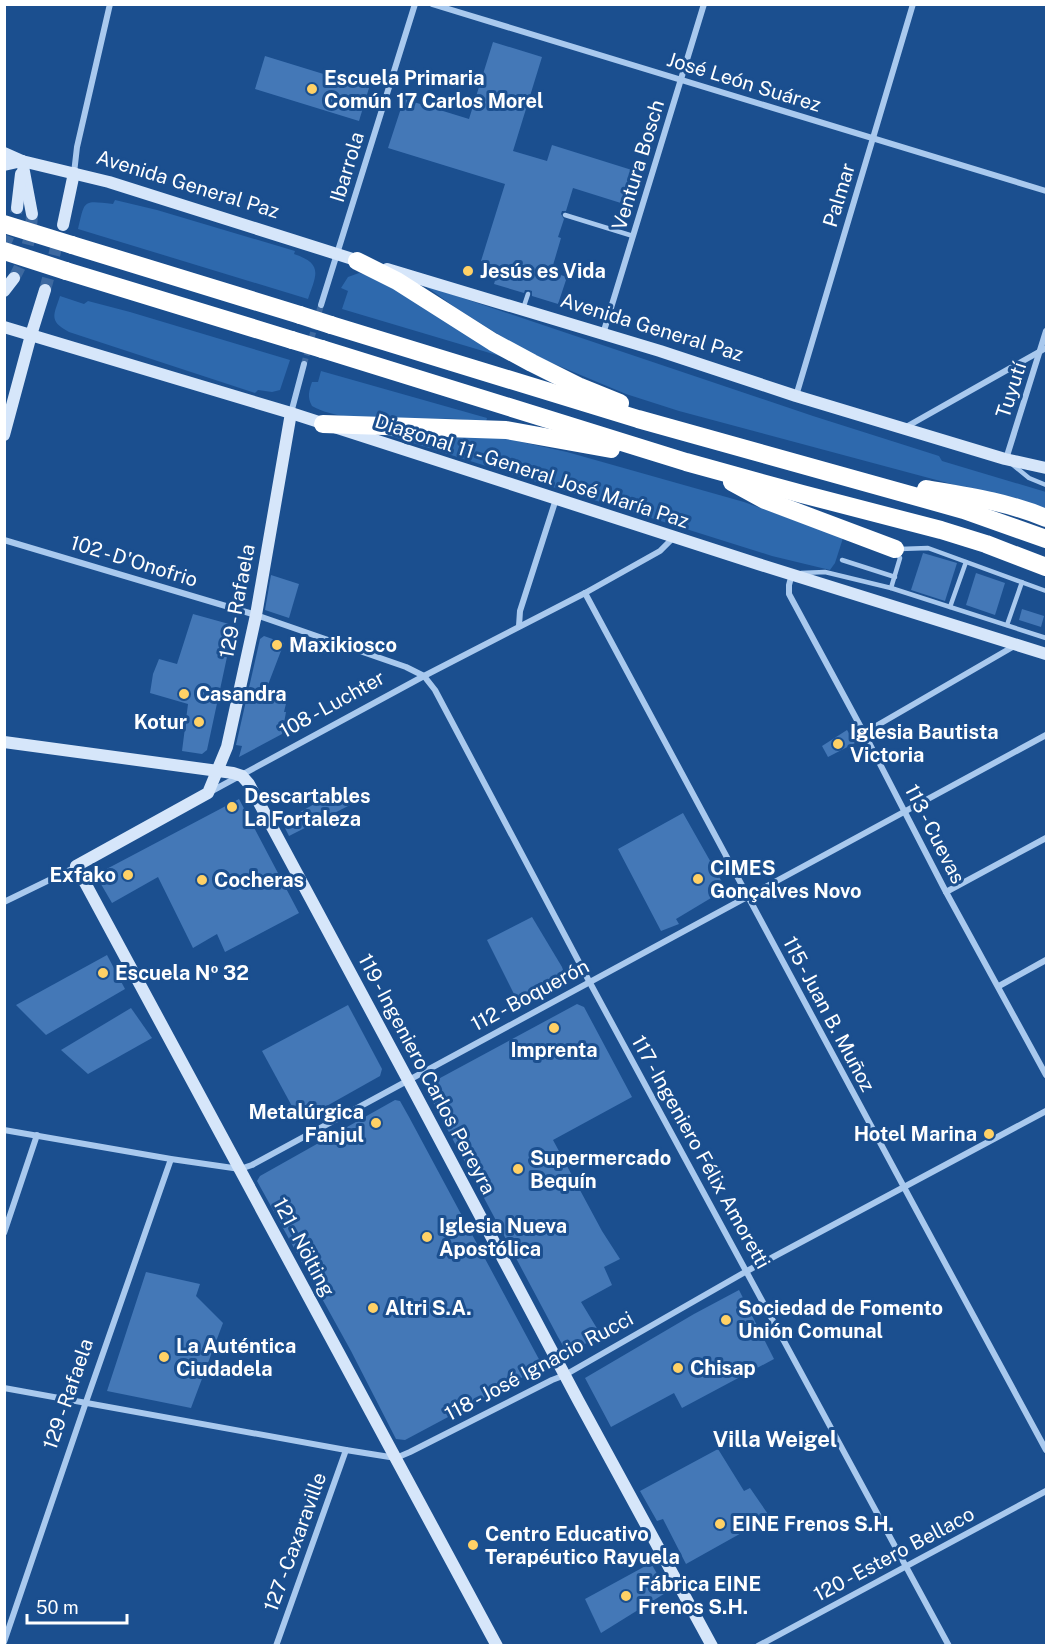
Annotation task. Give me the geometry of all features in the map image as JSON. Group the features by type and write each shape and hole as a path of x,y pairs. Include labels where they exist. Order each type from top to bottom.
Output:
{"highway":[{"path":"11,212 43,236"},
{"path":"4,224 560,396 964,510 1047,538"},
{"path":"4,251 686,462"},
{"path":"357,261 397,280 493,342 532,363 578,386 713,441"},
{"path":"9,270 67,271"},
{"path":"323,424 506,430 686,462 941,530 1047,567"},
{"path":"708,467 765,500 895,549"},
{"path":"835,474 969,496 1026,510 1047,518"}],"street":[{"path":"63,225 77,147 110,4"},
{"name":"Ibarrola","path":"321,305 415,4"},
{"name":"José León Suárez","path":"432,4 1047,191"},
{"name":"Ventura Bosch","path":"603,334 704,4"},
{"name":"Palmar","path":"796,396 913,4"},
{"name":"Avenida General Paz","path":"4,153 22,161 74,173 249,225 357,261 603,334 796,396 1005,459 1047,468"},
{"path":"4,165 22,161"},
{"path":"11,212 22,161"},
{"path":"22,161 32,214"},
{"path":"4,291 9,270"},
{"path":"4,435 45,290"},
{"name":"Diagonal 11 - General José María Paz","path":"4,327 291,413 674,537 1047,654"},
{"name":"Tuyutí","path":"1005,459 1045,351 1047,331"},
{"path":"904,428 1045,351"},
{"path":"291,413 304,364"},
{"name":"129 - Rafaela","path":"208,793 227,747 256,615 291,413"},
{"path":"519,626 520,611 556,499"},
{"name":"108 - Luchter","path":"4,902 76,866 424,676 585,593 660,551 674,537"},
{"name":"102 - D'Onofrio","path":"4,540 256,615 406,667 424,676"},
{"name":"113 - Cuevas","path":"792,573 789,594 946,892 1047,1075"},
{"name":"115 - Juan B. Muñoz","path":"585,593 903,1188 1047,1450"},
{"path":"864,733 1017,645"},
{"name":"117 - Ingeniero Félix Amoretti","path":"424,676 435,690 589,981 949,1646"},
{"name":"112 - Boquerón","path":"240,1169 252,1165 1047,735"},
{"path":"4,742 242,776"},
{"name":"119 - Ingeniero Carlos Pereyra","path":"242,776 249,784 712,1646"},
{"path":"946,892 1047,838"},
{"name":"121 - Nölting","path":"76,866 497,1646"},
{"path":"999,986 1047,960"},
{"name":"118 - José Ignacio Rucci","path":"396,1458 565,1375 747,1271 1047,1111"},
{"path":"4,1130 240,1169"},
{"path":"4,1233 37,1135"},
{"name":"129 - Rafaela","path":"4,1642 171,1159"},
{"path":"4,1388 396,1458"},
{"name":"127 - Caxaraville","path":"276,1646 346,1450"},
{"name":"120 - Estero Bellaco","path":"758,1646 1047,1491"}],"lane":[{"path":"565,215 633,236"},
{"path":"523,310 528,294"},
{"path":"1005,459 1029,478 1047,485"},
{"path":"891,588 900,558 895,549 928,548 1047,591"},
{"path":"842,560 895,577"},
{"path":"950,607 966,562"},
{"path":"792,573 825,572 891,588 1046,638 1047,630"},
{"path":"1007,626 1022,582"}],"shaded area":[{"path":"115,200 157,210 295,251 294,254 314,266 315,277 308,299 78,229 86,204 95,202 113,204"},
{"path":"359,273 384,280 513,360 342,309 348,291 341,288 348,277"},
{"path":"424,285 939,456 942,461 1046,492 1046,511 679,411 626,394 528,353"},
{"path":"60,296 84,304 88,301 130,312 290,360 280,390 272,392 258,390 255,393 69,332 55,321 54,317"},
{"path":"321,371 487,418 486,422 458,419 363,418 327,412 312,406 309,397 312,382 318,382"},
{"path":"384,434 494,436 567,452 744,502 843,538 835,563 830,570 772,556"}],"building":[{"path":"493,42 542,57 513,151 547,161 552,145 635,171 624,204 573,188 566,211 562,211 561,214 564,219 558,237 561,238 551,272 567,277 558,304 532,296 532,291 529,290 525,290 524,293 494,284 499,267 481,261 505,184 388,148 404,99 469,119"},
{"name":"Escuela Primaria Común 17 Carlos Morel","path":"265,56 369,88 359,121 255,89"},
{"path":"923,553 957,563 945,601 911,590"},
{"path":"976,573 1005,583 995,615 966,605"},
{"path":"271,575 299,584 289,618 265,610"},
{"path":"1022,609 1044,616 1041,627 1019,620"},
{"path":"193,614 229,624 233,629 207,750 202,754 182,751 188,704 150,693 153,674 159,659 177,664"},
{"path":"264,636 284,643 266,690 288,695 282,734 239,757 242,746 236,745 260,639"},
{"name":"Iglesia Bautista Victoria","path":"847,730 855,743 828,757 822,746"},
{"path":"345,787 354,803 289,836 282,822"},
{"path":"239,799 299,913 225,952 217,934 193,948 158,877 112,903 98,879 99,873"},
{"name":"CIMES Gonçalves Novo","path":"683,813 726,889 676,919 679,924 661,931 618,849"},
{"path":"532,917 564,973 561,980 518,1002 487,940"},
{"path":"107,955 125,989 46,1035 16,1005"},
{"path":"577,1004 584,1007 632,1097 553,1140 602,1231 620,1259 604,1267 612,1285 581,1302 601,1335 572,1351 565,1349 558,1337 427,1091 429,1084"},
{"path":"348,1005 382,1069 380,1076 300,1121 262,1051"},
{"path":"131,1008 152,1038 88,1074 61,1050"},
{"path":"395,1100 400,1101 409,1117 541,1363 540,1368 405,1440 396,1439 351,1351 257,1181 260,1176"},
{"name":"La Auténtica Ciudadela","path":"146,1272 200,1284 196,1296 223,1323 191,1408 107,1391"},
{"name":"Chisap","path":"739,1290 774,1359 682,1408 674,1393 611,1427 585,1378"},
{"path":"718,1449 744,1491 750,1488 770,1517 686,1564 663,1519 657,1521 640,1491"},
{"name":"Fábrica EINE Frenos S.H.","path":"651,1563 667,1592 601,1633 585,1599"}],"tunnel":[{"path":"4,247 17,208"},
{"path":"14,278 27,247 32,214"},
{"path":"45,290 60,233"},
{"path":"304,364 321,305"}],"place":[{"name":"Escuela Primaria Común 17 Carlos Morel","path":"312,89"},
{"name":"Jesús es Vida","path":"468,271"},
{"name":"Maxikiosco","path":"277,645"},
{"name":"Casandra","path":"184,694"},
{"name":"Kotur","path":"199,722"},
{"name":"Iglesia Bautista Victoria","path":"838,744"},
{"name":"Descartables La Fortaleza","path":"232,807"},
{"name":"Exfako","path":"128,875"},
{"name":"CIMES Gonçalves Novo","path":"698,879"},
{"name":"Cocheras","path":"202,880"},
{"name":"Escuela Nº 32","path":"103,973"},
{"name":"Imprenta","path":"554,1028"},
{"name":"Metalúrgica Fanjul","path":"376,1123"},
{"name":"Hotel Marina","path":"989,1134"},
{"name":"Supermercado Bequín","path":"518,1169"},
{"name":"Iglesia Nueva Apostólica","path":"427,1237"},
{"name":"Altri S.A.","path":"373,1308"},
{"name":"Sociedad de Fomento Unión Comunal","path":"726,1320"},
{"name":"La Auténtica Ciudadela","path":"164,1357"},
{"name":"Chisap","path":"678,1368"},
{"name":"EINE Frenos S.H.","path":"720,1524"},
{"name":"Centro Educativo Terapéutico Rayuela","path":"473,1545"},
{"name":"Fábrica EINE Frenos S.H.","path":"626,1596"}],"district":[{"name":"Villa Weigel","path":"775,1439"}]}
